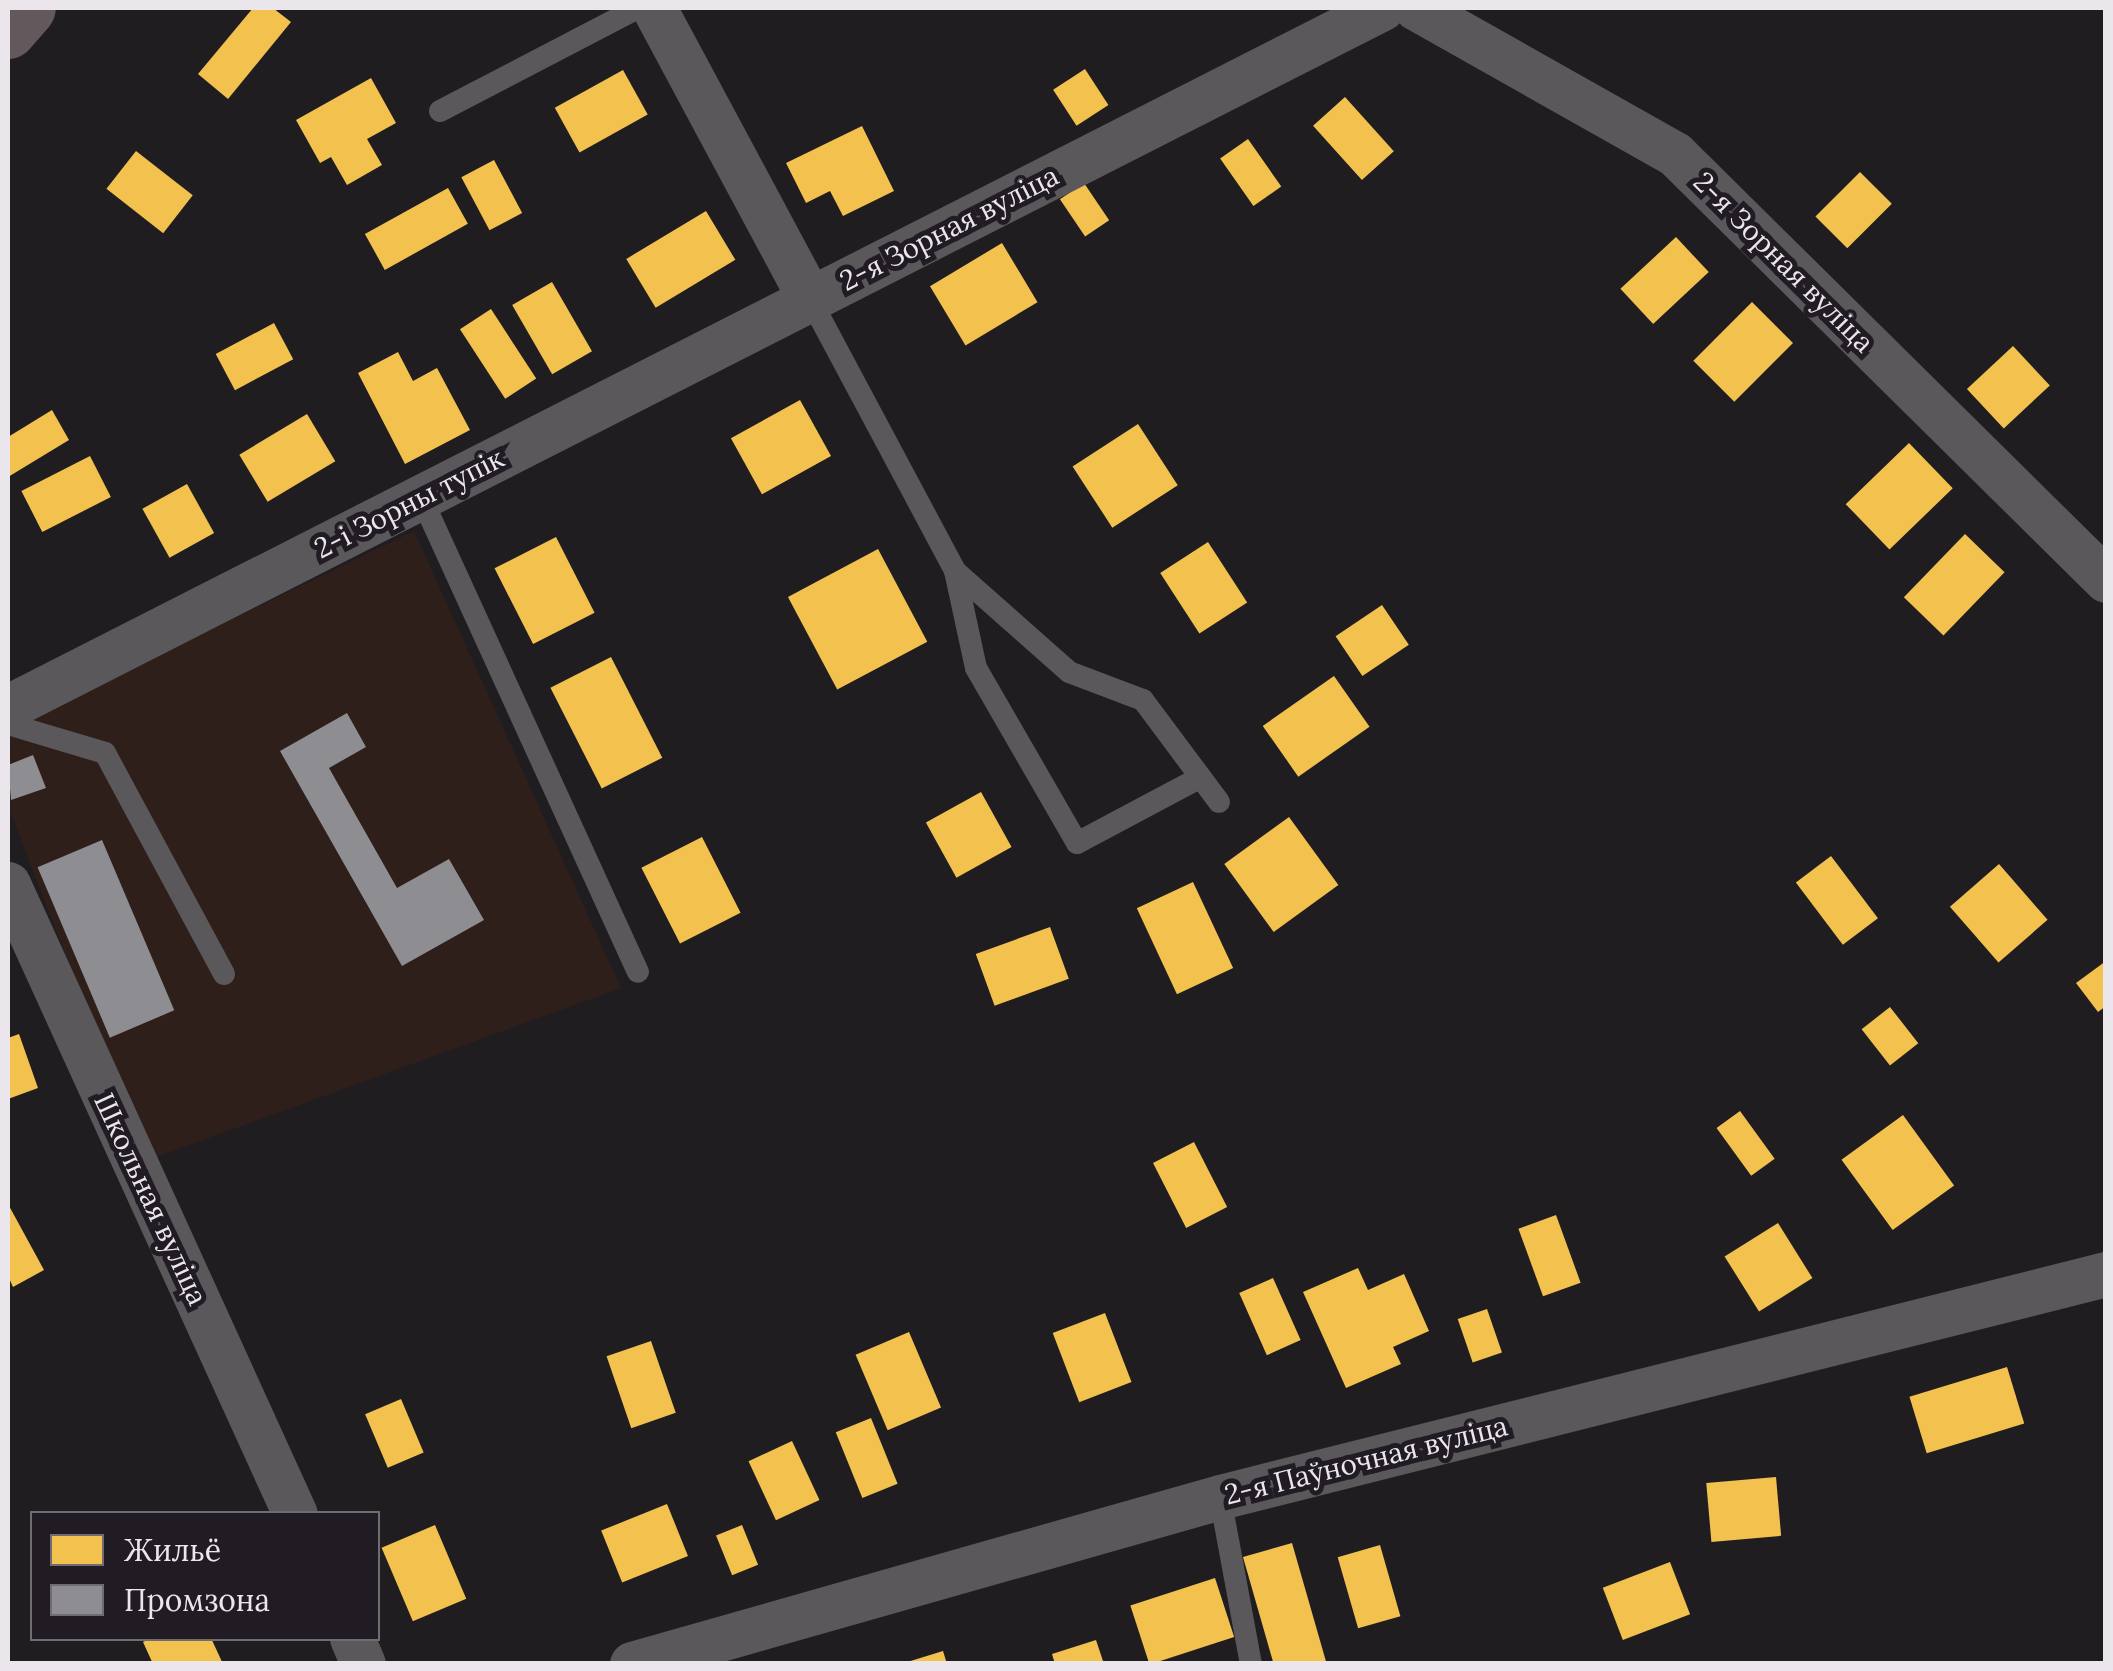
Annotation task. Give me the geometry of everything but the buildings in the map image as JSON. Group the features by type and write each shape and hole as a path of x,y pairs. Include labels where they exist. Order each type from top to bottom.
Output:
{"main road":[{"path":"8,31 28,8"}],"street":[{"name":"2-я Зорная вуліца","path":"654,8 810,299 1382,8"},
{"name":"2-я Зорная вуліца","path":"1416,8 1676,154 2106,580"},
{"name":"2-і Зорны тупік","path":"8,706 810,299"},
{"name":"Школьная вуліца","path":"8,884 294,1511"},
{"name":"2-я Паўночная вуліца","path":"632,1664 1220,1497 2106,1274"},
{"path":"353,1641 364,1664"}],"lane":[{"path":"440,112 638,8"},
{"path":"810,299 954,571 976,668 1077,843 1200,776"},
{"path":"421,497 638,972"},
{"path":"954,571 1069,672 1143,700 1220,802"},
{"path":"8,724 105,753 224,974"},
{"path":"1220,1497 1251,1664"}],"shaded area":[{"path":"414,531 621,988 145,1161 8,806 8,728"}]}
